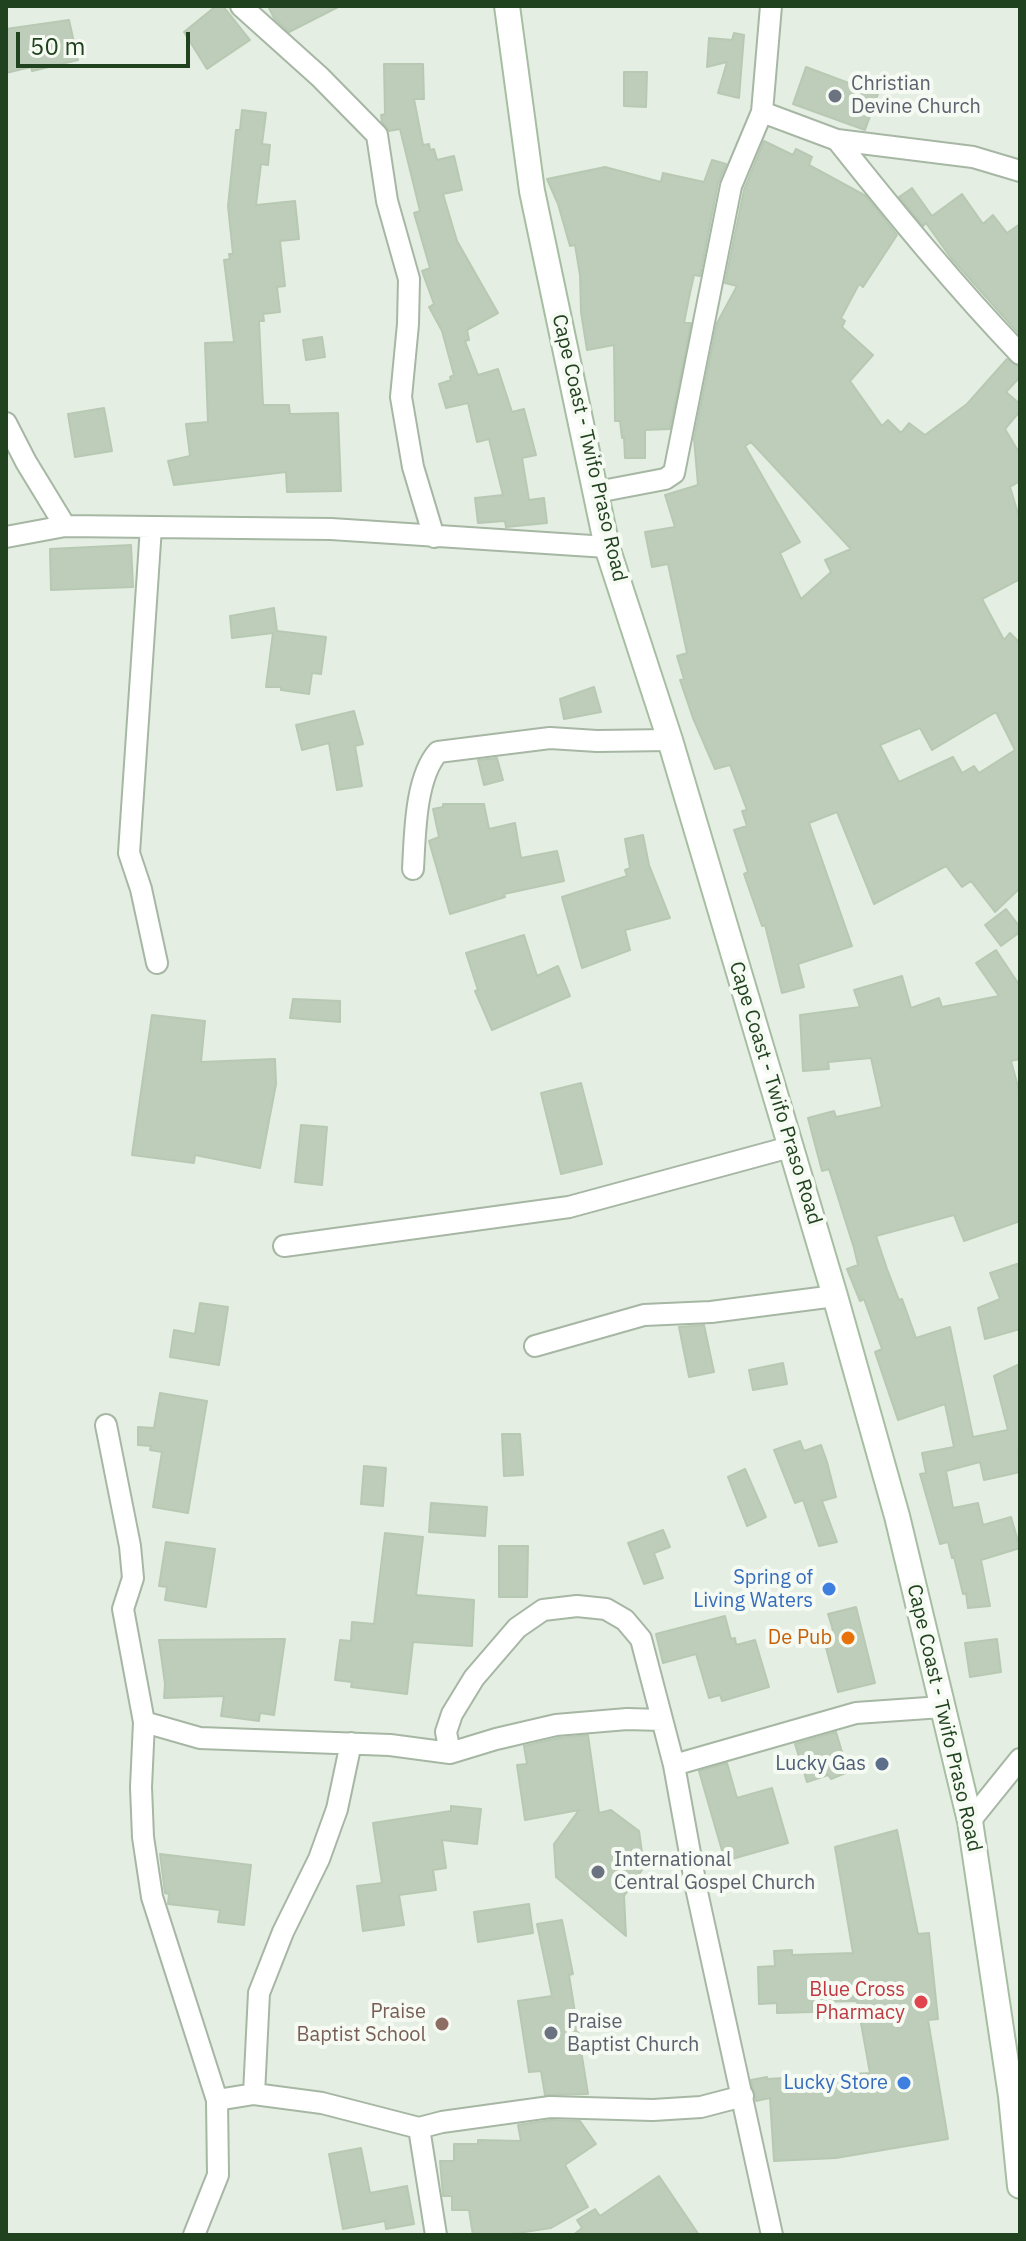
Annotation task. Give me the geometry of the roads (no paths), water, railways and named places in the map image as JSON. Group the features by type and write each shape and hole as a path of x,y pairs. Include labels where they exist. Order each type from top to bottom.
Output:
{"main road":[{"name":"Cape Coast - Twifo Praso Road","path":"507,6 532,191 607,547 670,740 835,1296 897,1516 970,1821 1011,2096 1020,2186"}],"street":[{"path":"241,6 320,77 377,135 387,201 409,279 401,397 413,467 434,537"},
{"path":"597,492 665,479 674,473 731,186 762,112 771,6"},
{"path":"762,112 837,140 973,157 1020,171"},
{"path":"837,140 919,243 1020,354"},
{"path":"6,423 65,526"},
{"path":"6,537 65,526 331,529 607,547"},
{"path":"151,527 129,853 141,889 157,963"},
{"path":"413,869 416,823 427,765 438,752 550,738 670,740"},
{"path":"284,1246 569,1207 790,1147"},
{"path":"535,1346 644,1315 711,1312 835,1296"},
{"path":"106,1425 130,1546 133,1578 123,1609 144,1722 141,1787 143,1837 152,1897 217,2100 218,2175 194,2235"},
{"path":"450,1753 446,1732 452,1714 474,1678 517,1628 543,1610 577,1606 606,1609 625,1620 641,1639 674,1765 697,1892 772,2235"},
{"path":"674,1765 856,1713 942,1707"},
{"path":"144,1722 200,1738 390,1745 450,1753 556,1725 627,1719 662,1720"},
{"path":"254,2094 259,1993 283,1932 319,1859 337,1809 351,1743"},
{"path":"970,1821 1020,1759"},
{"path":"217,2100 254,2094 322,2103 419,2128 550,2107 653,2110 701,2107 743,2096"},
{"path":"419,2128 436,2235"}],"place":[{"name":"Christian Devine Church","path":"835,96"},
{"name":"Spring of Living Waters","path":"829,1589"},
{"name":"De Pub","path":"848,1638"},
{"name":"Lucky Gas","path":"882,1764"},
{"name":"International Central Gospel Church","path":"598,1872"},
{"name":"Blue Cross Pharmacy","path":"921,2002"},
{"name":"Praise Baptist School","path":"442,2024"},
{"name":"Praise Baptist Church","path":"551,2033"},
{"name":"Lucky Store","path":"904,2083"}]}
